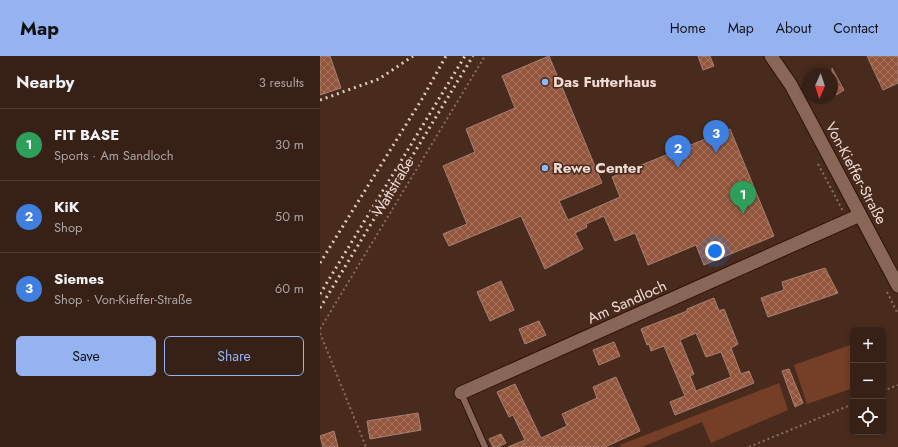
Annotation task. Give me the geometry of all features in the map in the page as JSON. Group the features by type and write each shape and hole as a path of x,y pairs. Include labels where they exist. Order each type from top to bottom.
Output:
{"street":[{"name":"Von-Kieffer-Straße","path":"771,56 791,85 854,218 898,286"},
{"name":"Am Sandloch","path":"461,394 854,218"}],"lane":[{"name":"Am Sandloch","path":"461,394 485,447"}],"path":[{"name":"Wattstraße","path":"320,329 485,56"},
{"path":"817,162 854,218"},
{"path":"320,333 366,447"},
{"path":"886,390 898,385"},
{"path":"749,447 850,405"}],"shaded area":[{"path":"850,345 850,389 807,404 794,365"},
{"path":"779,383 788,410 711,443 702,422 642,447 621,447 620,445"}],"building":[{"path":"320,56 330,56 341,88 320,95"},
{"path":"549,56 602,183 559,201 568,220 620,197 612,177 730,129 774,236 704,265 696,245 648,265 635,233 615,241 604,216 586,224 587,227 575,233 583,249 545,269 521,216 449,246 443,234 467,224 443,166 475,152 466,129 515,108 502,76"},
{"path":"698,56 710,56 714,66 703,70"},
{"path":"867,56 898,56 898,83 883,90"},
{"path":"838,79 844,90 838,94"},
{"path":"825,268 838,293 768,317 761,298 784,290 782,282"},
{"path":"501,281 514,310 490,321 477,292"},
{"path":"714,298 719,311 724,309 738,344 731,348 741,374 749,371 754,383 675,415 670,402 685,396 664,346 651,351 641,329 687,311 687,309","holes":["696,333 706,357 721,352 731,377 696,391 690,376 694,374 680,340"]},
{"path":"539,321 546,335 525,344 519,329"},
{"path":"614,342 620,356 599,365 593,350"},
{"path":"789,369 803,403 795,407 782,371"},
{"path":"616,377 640,431 605,447 508,447 525,440 513,415 509,417 497,392 515,384 541,438 567,426 562,414 597,398 593,387"},
{"path":"418,413 421,430 370,439 367,421"},
{"path":"334,431 338,447 323,447 320,436"},
{"path":"501,434 506,443 498,447 493,447 489,439"}],"railway":[{"path":"320,100 379,79 413,56"},
{"path":"320,263 422,99 446,56"},
{"path":"320,294 465,56"},
{"path":"320,308 473,56"}],"place":[{"name":"Das Futterhaus","path":"545,82"},
{"name":"Siemes","path":"716,153"},
{"name":"Rewe Center","path":"545,168"},
{"name":"KiK","path":"678,168"},
{"name":"FIT BASE","path":"743,214"}]}
